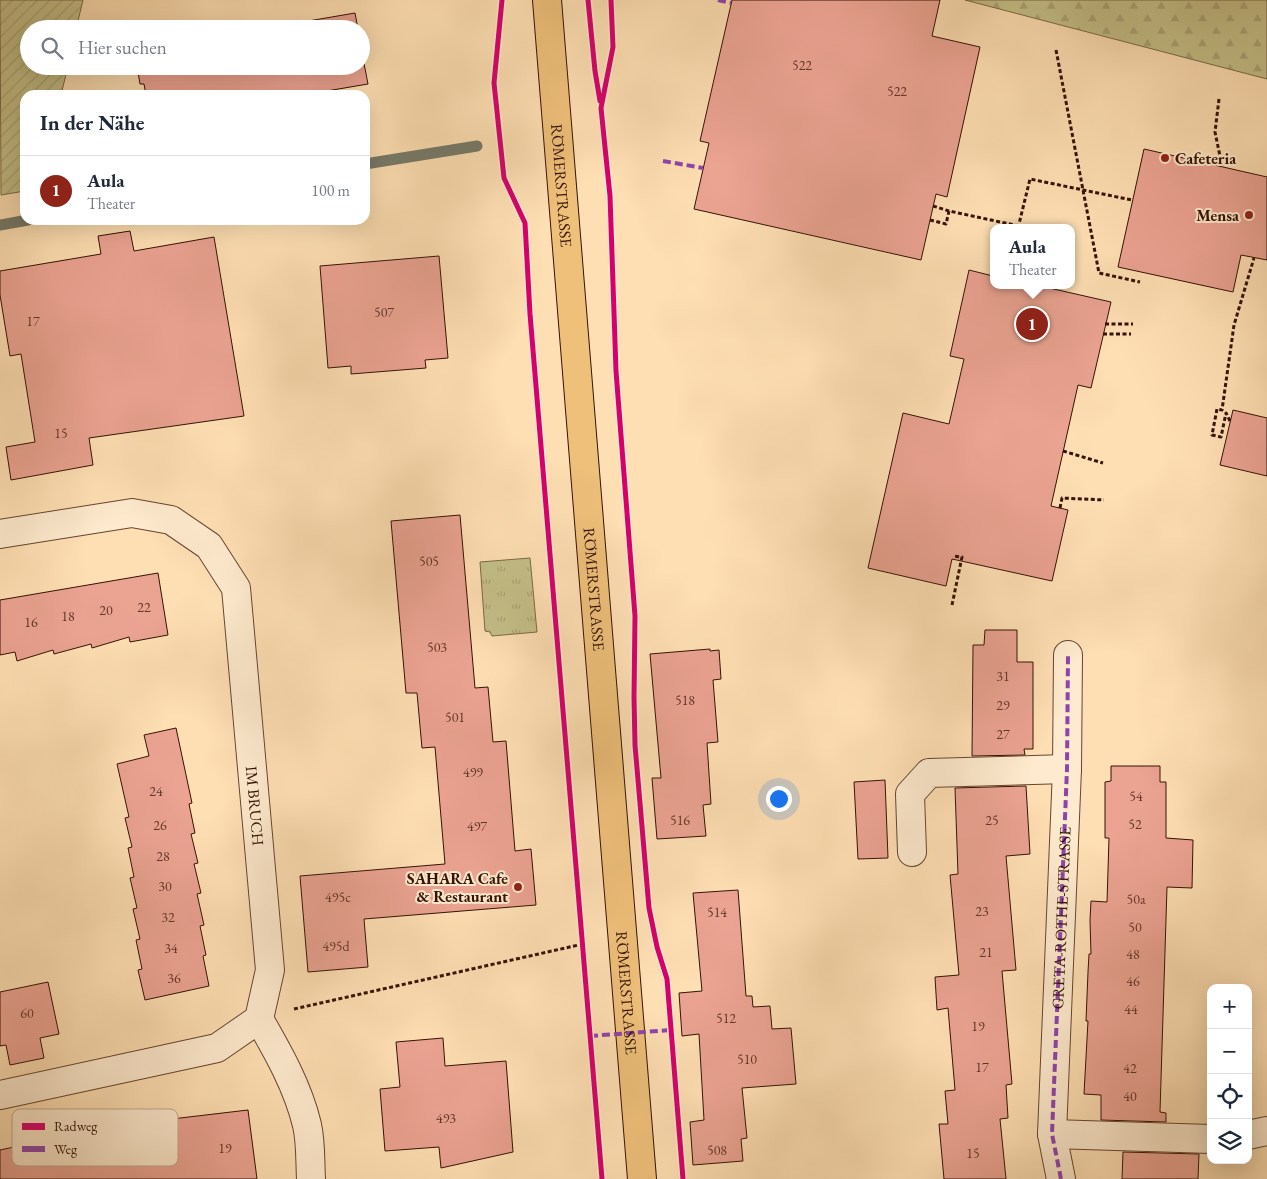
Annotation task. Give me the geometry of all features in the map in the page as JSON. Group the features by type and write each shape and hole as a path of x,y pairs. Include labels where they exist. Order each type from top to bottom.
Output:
{"main road":[{"name":"RÖMERSTRASSE","path":"548,1 642,1179"}],"street":[{"name":"IM BRUCH","path":"0,534 132,513 171,520 209,546 236,588 270,970 258,1019"},
{"name":"GRETA-ROTHE-STRASSE","path":"1061,1179 1052,1134 1067,769 1068,655"},
{"path":"912,852 910,794 929,773 1067,769"},
{"path":"0,1095 217,1048 258,1019 274,1046 298,1096 308,1126 311,1179"},
{"path":"1252,1134 1267,1131"},
{"path":"1052,1134 1207,1140"}],"path":[{"path":"1056,50 1099,273 1140,282"},
{"path":"1219,99 1215,132 1222,166"},
{"path":"1019,224 1030,178 1132,200"},
{"path":"933,206 1005,224"},
{"path":"930,220 946,224 949,211"},
{"path":"1230,421 1226,413 1221,438 1212,436 1217,409 1222,410 1234,325 1254,258"},
{"path":"1106,324 1133,324"},
{"path":"1104,334 1131,334"},
{"path":"1063,452 1103,463"},
{"path":"1060,508 1062,498 1104,500"},
{"path":"952,605 962,557 953,556"},
{"path":"258,1019 583,944"}],"green space":[{"path":"0,0 83,0 78,20 20,20 20,75 66,75 62,90 20,90 20,192 1,195"},
{"path":"965,0 1267,0 1267,79"},
{"path":"530,558 537,632 492,636 490,632 485,631 480,562"}],"building":[{"path":"732,0 940,0 932,36 980,47 947,197 936,194 921,260 694,209 709,143 700,141"},
{"path":"355,13 356,20 314,20"},
{"path":"138,75 366,75 368,84 333,90 145,90 144,84 140,84"},
{"path":"1144,149 1267,177 1267,260 1241,255 1233,292 1118,267"},
{"path":"130,231 134,251 214,237 244,416 89,438 93,465 11,480 6,447 35,442 21,354 10,356 0,295 0,271 101,254 98,236"},
{"path":"439,256 448,358 425,360 426,368 351,374 351,366 328,368 320,266"},
{"path":"969,270 990,275 990,289 1054,289 1111,302 1091,388 1078,385 1051,506 1068,510 1052,581 952,559 946,586 868,568 903,413 949,424 964,359 950,356"},
{"path":"1233,410 1267,418 1267,476 1220,465"},
{"path":"460,515 475,688 488,687 493,742 506,741 515,851 531,849 536,905 364,919 368,967 308,972 300,876 445,864 435,747 422,748 417,693 406,693 391,521"},
{"path":"158,573 168,635 130,642 129,637 92,648 91,644 54,654 53,650 17,661 15,652 0,655 0,600"},
{"path":"985,630 1017,630 1017,662 1033,662 1033,749 1024,749 1025,755 972,756 973,645 984,645"},
{"path":"710,649 710,651 719,650 721,679 713,680 718,742 707,743 711,804 703,805 706,836 657,839 652,778 661,778 650,654"},
{"path":"176,728 192,803 189,804 195,833 191,834 198,863 194,864 201,893 197,894 204,925 200,926 206,955 203,956 209,986 145,1000 138,970 142,969 136,940 140,939 133,909 137,908 130,878 134,877 128,848 132,847 125,818 129,817 117,764 149,756 144,735"},
{"path":"1111,766 1160,766 1160,782 1166,782 1166,838 1193,840 1192,888 1167,887 1160,1112 1166,1113 1166,1122 1101,1120 1101,1095 1084,1094 1088,1021 1086,1021 1088,972 1089,954 1091,954 1091,901 1107,902 1109,838 1105,838 1105,782 1111,781"},
{"path":"885,780 888,858 858,859 854,782"},
{"path":"1026,786 1030,854 1006,856 1016,970 1002,971 1012,1084 1006,1085 1008,1118 1000,1119 1006,1179 944,1179 939,1124 948,1124 945,1091 955,1090 948,1008 937,1010 935,977 959,975 950,875 958,874 955,788"},
{"path":"738,890 746,996 752,996 753,1007 770,1006 772,1029 791,1028 796,1084 742,1088 747,1138 741,1139 743,1161 693,1165 690,1122 704,1120 699,1034 682,1036 679,993 702,991 693,893"},
{"path":"48,982 59,1034 40,1038 44,1058 10,1065 6,1045 0,1046 0,992"},
{"path":"443,1038 445,1066 506,1061 513,1152 441,1168 439,1147 385,1151 380,1089 400,1087 396,1042"},
{"path":"248,1110 257,1179 0,1179 0,1150 12,1147 12,1166 178,1166 178,1118"},
{"path":"1123,1152 1199,1154 1198,1179 1122,1179"}],"waterway":[{"path":"370,163 477,146"},
{"path":"0,225 20,221"}],"marked path":[{"path":"718,0 731,3"},
{"path":"663,161 703,168"},
{"path":"1061,1179 1052,1134 1067,769 1068,655"},
{"path":"590,1036 671,1030"}],"cycle path":[{"path":"502,0 494,83 504,178 525,223 530,314 602,1179"},
{"path":"588,0 600,101"},
{"path":"611,0 613,47 601,108 610,196 616,371 635,616 635,745 649,908 657,947 667,979 683,1179"}],"place":[{"name":"Cafeteria","path":"1165,158"},
{"name":"Mensa","path":"1249,215"},
{"name":"Aula","path":"1032,324"},
{"name":"SAHARA Cafe & Restaurant","path":"518,887"}]}
